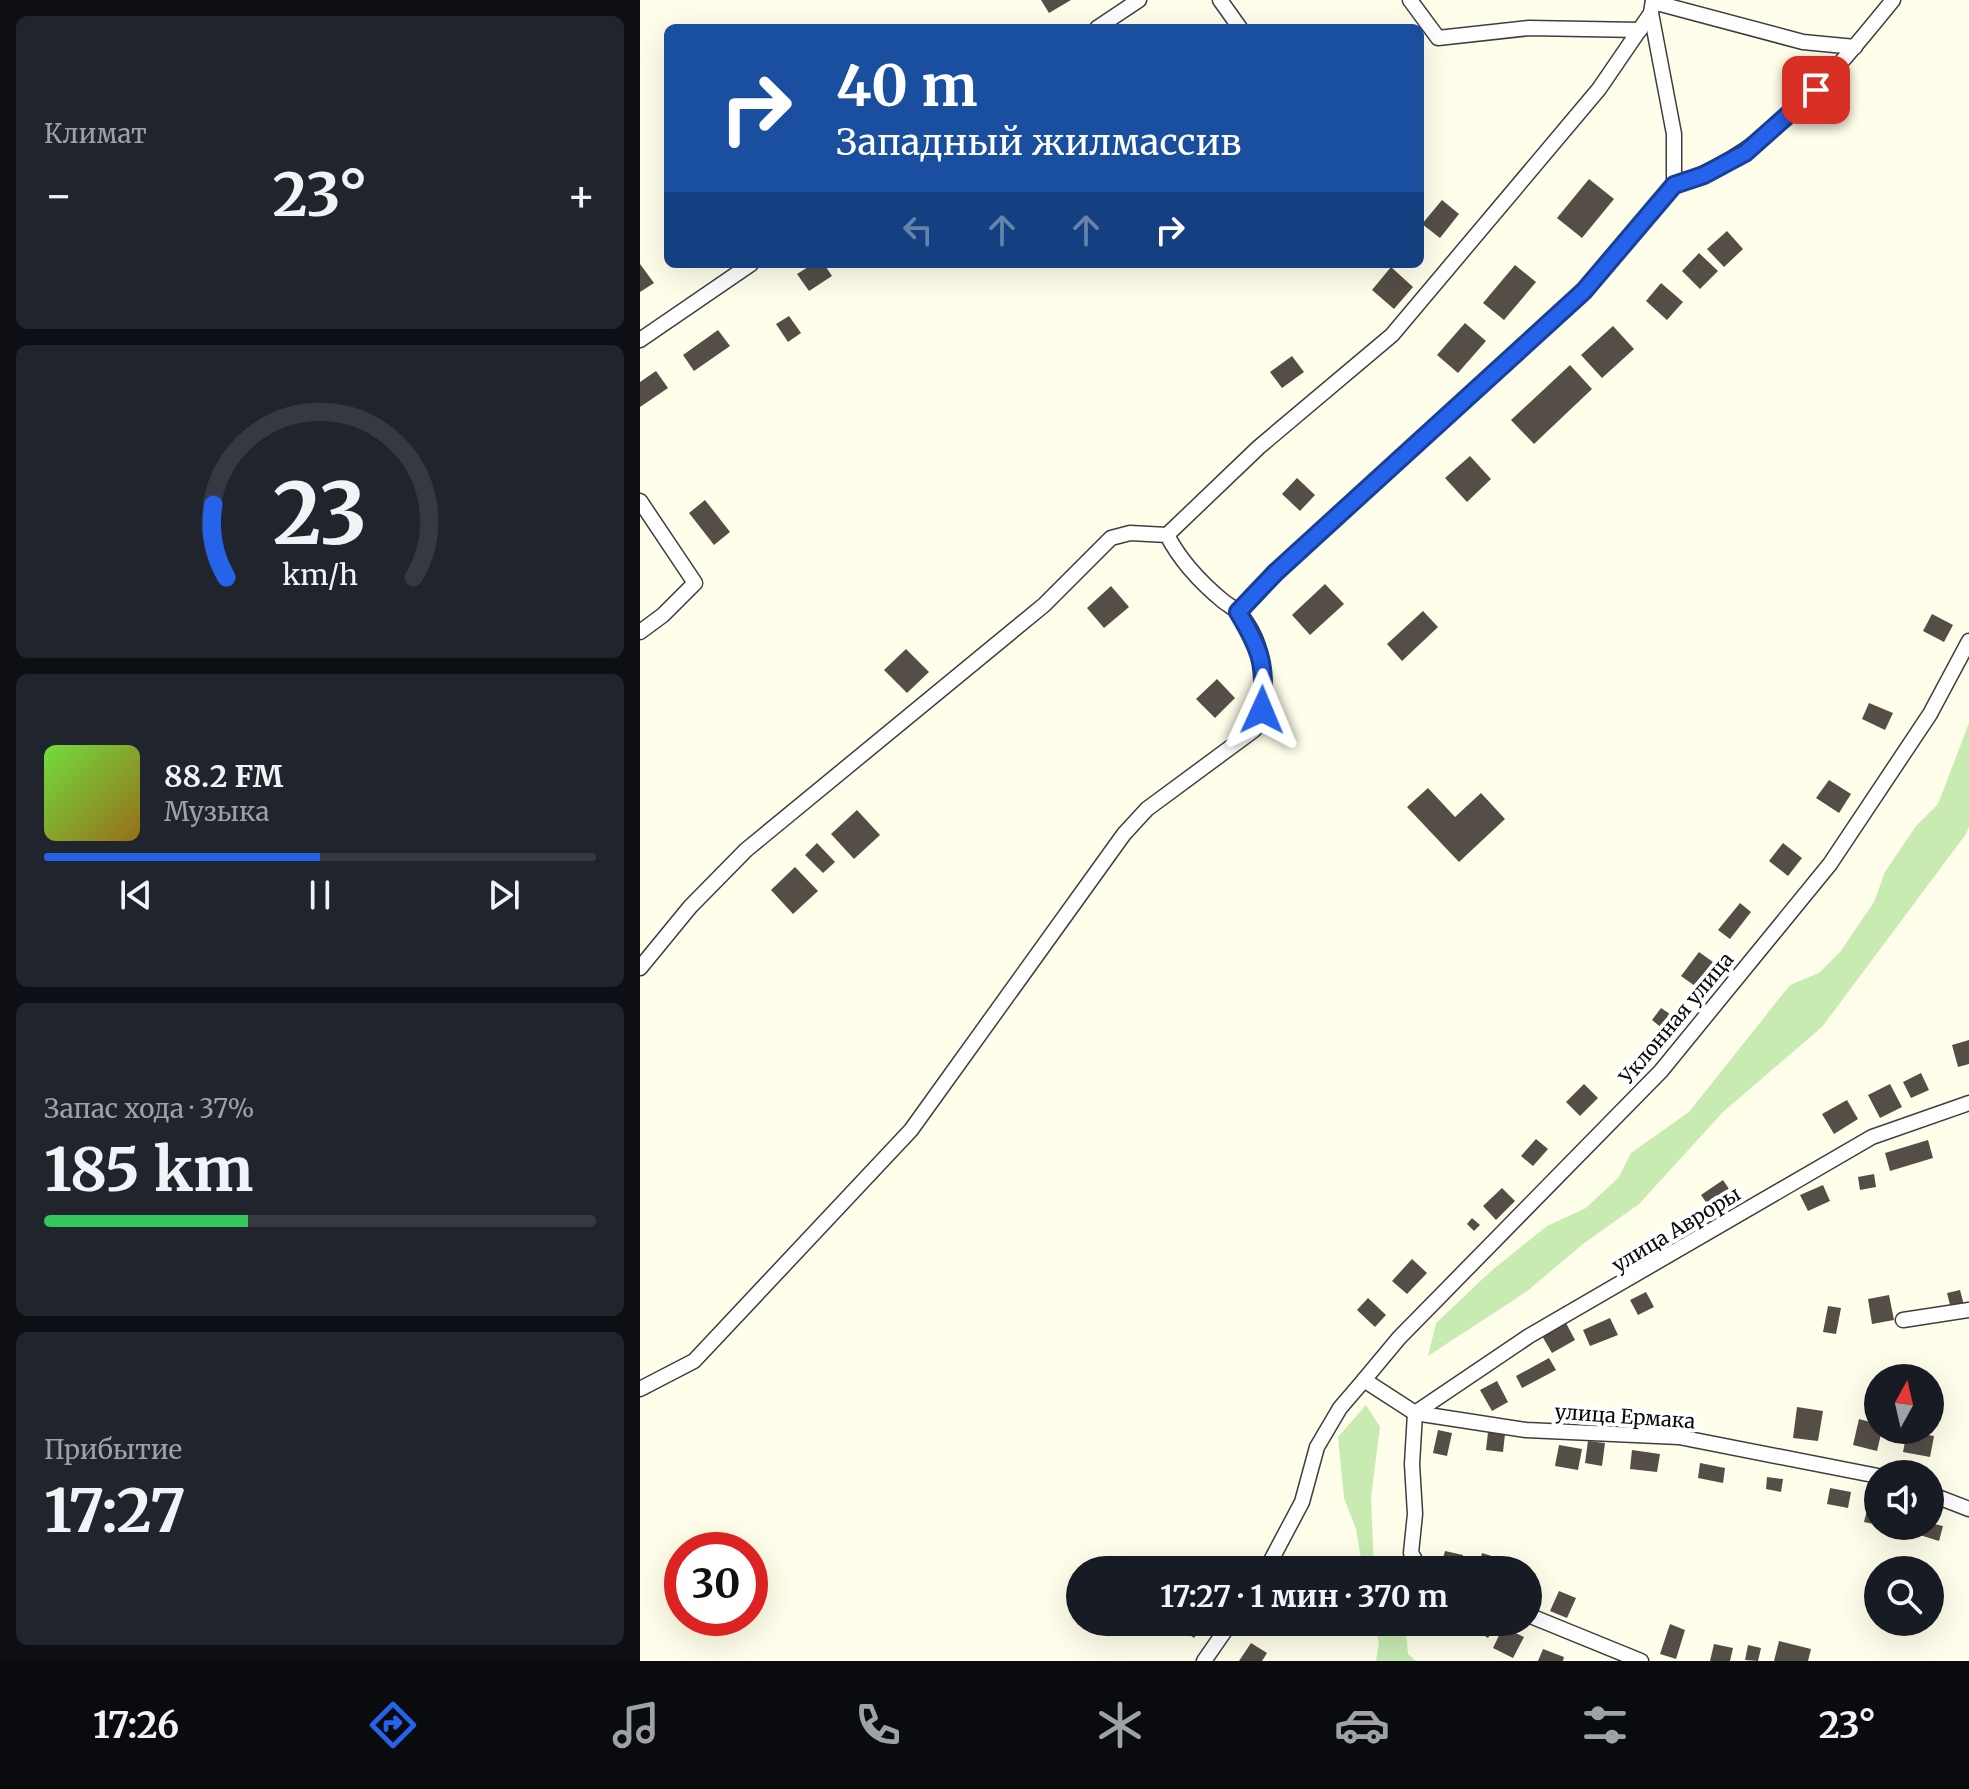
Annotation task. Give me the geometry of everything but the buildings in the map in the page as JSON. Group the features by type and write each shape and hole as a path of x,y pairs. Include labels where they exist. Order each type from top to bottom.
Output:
{"street":[{"path":"1103,24 1139,0"},
{"path":"1220,0 1237,24"},
{"path":"1410,0 1438,38"},
{"path":"1238,612 1276,572 1584,291 1674,185 1704,175 1745,153 1816,90 1893,0"},
{"path":"1652,5 1803,42 1855,47"},
{"path":"640,968 690,907 746,850 1044,605 1111,538 1130,533 1167,535 1259,447 1392,335 1599,89 1640,30 1652,5"},
{"path":"1652,5 1674,134 1674,185"},
{"path":"1424,40 1529,28 1640,30"},
{"path":"640,340 745,268"},
{"path":"640,501 695,583 663,615 640,632"},
{"path":"640,1389 694,1361 911,1130 1124,834 1147,809 1254,730 1262,710 1264,685 1259,647 1238,612 1180,560 1167,535"},
{"name":"Уклонная улица","path":"1273,1556 1302,1502 1317,1447 1340,1408 1399,1338 1661,1071 1830,864 1930,714 1969,641"},
{"name":"улица Авроры","path":"1415,1413 1529,1336 1872,1137 1969,1103"},
{"path":"1903,1320 1969,1310"},
{"path":"1364,1380 1415,1413 1413,1556"},
{"name":"улица Ермака","path":"1415,1413 1526,1430 1679,1437 1864,1473"},
{"path":"1944,1499 1969,1509"},
{"path":"1542,1621 1641,1661"},
{"path":"1204,1661 1221,1636"}],"green space":[{"path":"1969,723 1969,827 1966,834 1822,1027 1723,1112 1639,1204 1583,1244 1526,1292 1428,1356 1436,1323 1491,1271 1547,1226 1586,1208 1619,1177 1631,1153 1689,1112 1790,985 1819,973 1840,952 1874,902 1885,872 1916,826 1938,804"},
{"path":"1366,1405 1380,1427 1371,1497 1373,1556 1361,1556 1356,1529 1344,1498 1338,1437"},
{"path":"1377,1636 1406,1636 1408,1654 1416,1661 1376,1661"}],"route":[{"path":"1262,710 1264,685 1259,647 1238,612 1276,572 1584,291 1674,185 1704,175 1745,153 1816,90"}]}
